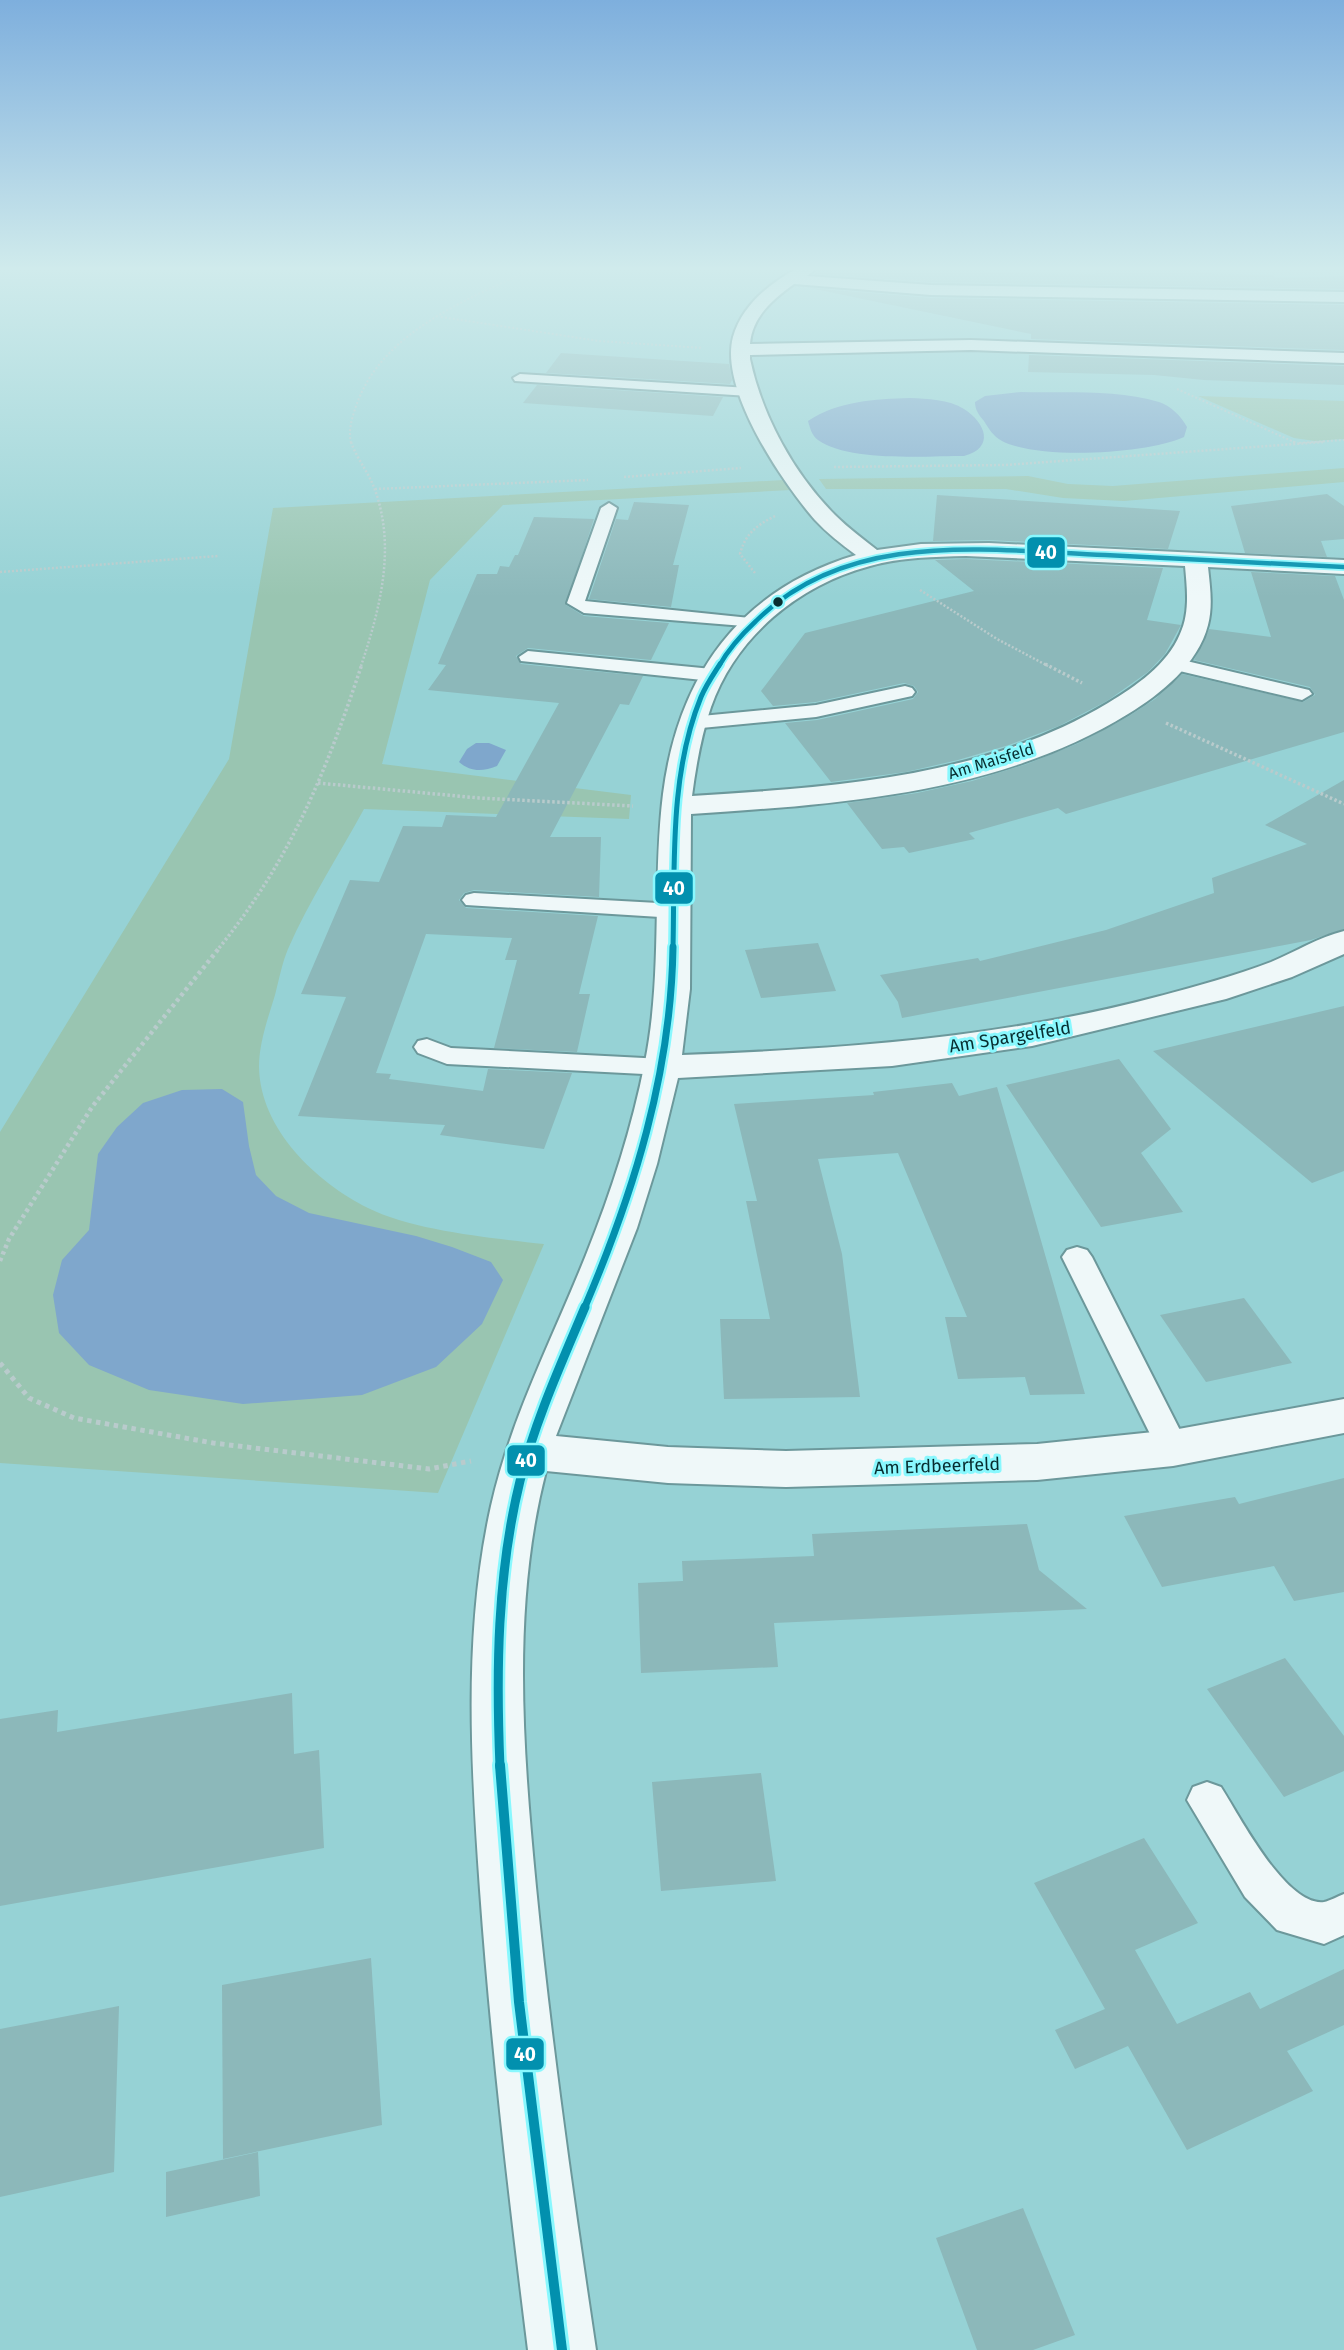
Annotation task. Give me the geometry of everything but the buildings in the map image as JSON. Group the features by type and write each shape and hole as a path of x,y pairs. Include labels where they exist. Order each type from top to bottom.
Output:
{"street":[{"path":"744,378 760,419 789,467 825,517 873,558"},
{"path":"562,2350 523,2063 501,1807 498,1691 505,1570 513,1515 527,1451 554,1376 616,1229 663,1067 672,1014 676,806 681,757 691,723 712,675 750,622 785,597 834,570 898,553 956,551 1344,567"},
{"name":"Am Maisfeld","path":"676,806 797,798 875,789 949,774 1010,757 1100,720 1141,693 1174,664 1186,648 1199,614 1196,560"},
{"name":"Am Spargelfeld","path":"663,1067 781,1063 894,1055 1078,1026 1250,981 1321,954 1344,941"},
{"name":"Am Erdbeerfeld","path":"527,1451 668,1465 786,1469 1037,1462 1173,1448 1344,1416"}],"lane":[{"path":"508,389 518,378"},
{"path":"587,378 749,392"},
{"path":"609,508 576,604 584,608 750,622"},
{"path":"528,657 712,675"},
{"path":"1174,664 1299,700 1315,674"},
{"path":"691,723 816,711 905,692"},
{"path":"474,900 676,911"},
{"path":"428,1047 447,1056 663,1067"},
{"path":"1077,1257 1173,1448"},
{"path":"1207,1800 1259,1883 1292,1916 1324,1923 1344,1914"}],"path":[{"path":"0,1261 9,1239 104,1089 255,900 289,847 318,783 362,664 384,580 386,522 375,489 349,436 360,388 367,378"},
{"path":"622,478 789,467 1006,465 1344,440"},
{"path":"375,489 596,479"},
{"path":"0,572 218,556"},
{"path":"318,783 549,803 676,806"},
{"path":"0,1363 30,1398 74,1418 213,1443 429,1469 527,1451"}],"green space":[{"path":"1198,396 1344,401 1344,439 1315,441 1294,438"},
{"path":"1344,468 1344,482 1124,501 1063,498 1006,489 826,489 819,479 1028,476 1068,484 1113,486"},
{"path":"784,480 791,490 503,505 430,580 382,764 631,795 629,819 364,809 305,913 286,954 264,1031 259,1067 269,1112 294,1151 329,1184 348,1197 387,1216 430,1228 544,1244 438,1493 0,1463 0,1132 229,759 273,508"}],"water":[{"path":"1021,392 1090,393 1143,398 1168,406 1179,415 1187,427 1184,437 1167,443 1120,451 1066,453 1019,447 994,435 978,412 975,402 985,396"},
{"path":"910,398 945,401 964,409 982,428 984,435 980,447 964,456 909,457 848,452 818,440 808,421 844,405 870,400"},
{"path":"476,743 489,743 506,750 497,766 477,770 459,762 467,749"},
{"path":"222,1089 243,1102 256,1175 276,1196 309,1213 416,1236 491,1262 503,1280 482,1324 436,1367 362,1395 243,1404 149,1390 89,1365 59,1333 53,1295 62,1260 89,1230 98,1154 117,1127 143,1103 182,1090"}],"transit line":[{"name":"40","path":"562,2350 532,2118 508,1885 499,1746 501,1607 513,1514 529,1450 551,1388 623,1210 657,1095 668,1036 673,982 677,807 685,750 701,696 728,649 769,608 820,576 877,557 922,551 989,550 1344,567"}]}
